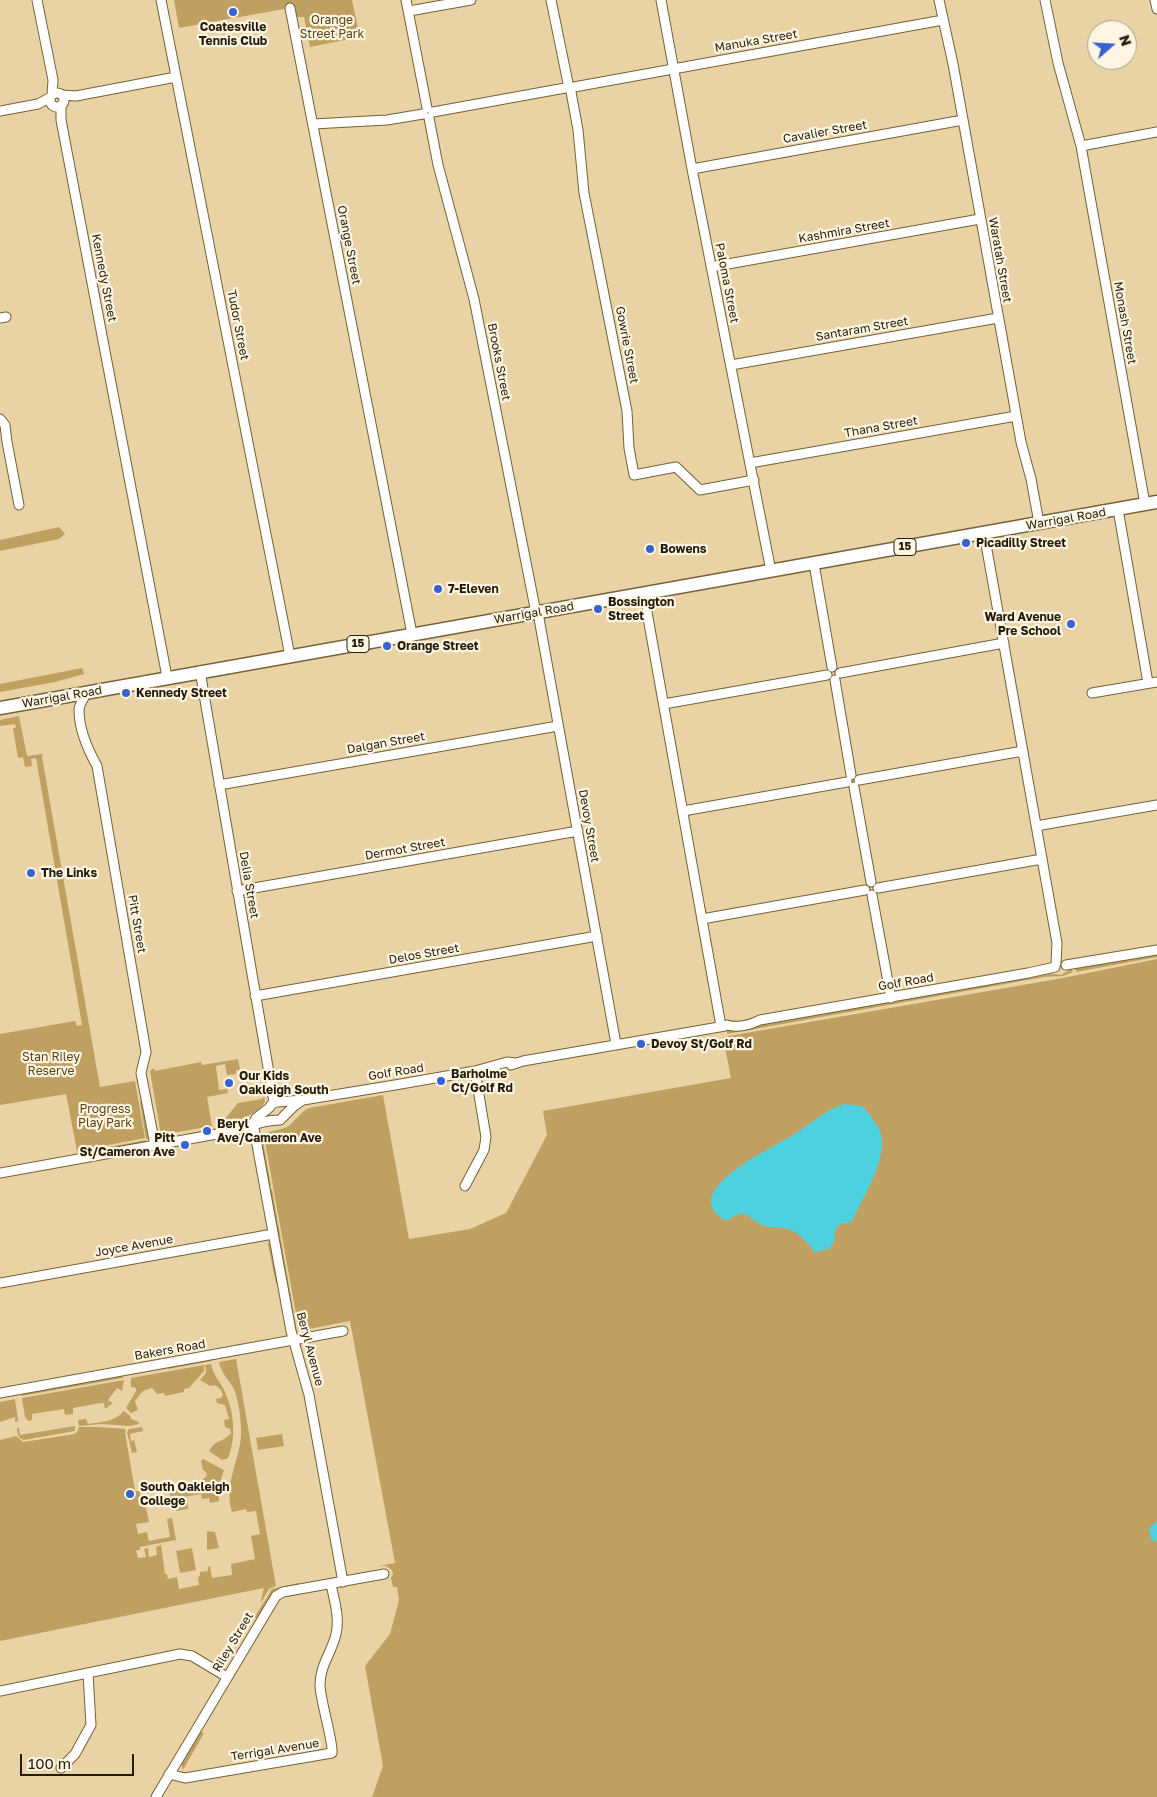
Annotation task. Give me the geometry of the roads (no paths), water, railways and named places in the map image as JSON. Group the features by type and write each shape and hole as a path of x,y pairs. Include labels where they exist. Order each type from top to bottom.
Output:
{"highway":[{"name":"Warrigal Road","path":"0,708 1151,503"}],"street":[{"name":"Kennedy Street","path":"37,0 168,677"},
{"name":"Tudor Street","path":"161,0 290,656"},
{"name":"Brooks Street","path":"406,0 438,165 474,299 537,613"},
{"path":"409,11 471,0"},
{"name":"Gowrie Street","path":"551,0 578,130 584,193 627,411 629,448 634,475 676,467 700,490 754,480"},
{"name":"Paloma Street","path":"661,0 692,169 771,571"},
{"name":"Waratah Street","path":"939,0 963,120 1022,448 1032,478 1039,523"},
{"name":"Monash Street","path":"1045,0 1058,63 1081,146 1151,503"},
{"path":"1155,0 1157,9"},
{"name":"Orange Street","path":"290,8 412,634"},
{"name":"Manuka Street","path":"313,124 387,120 943,20"},
{"path":"0,111 176,77"},
{"name":"Cavalier Street","path":"692,169 963,120"},
{"path":"1081,146 1157,132"},
{"name":"Kashmira Street","path":"711,267 980,219"},
{"name":"Santaram Street","path":"731,365 998,318"},
{"name":"Thana Street","path":"750,464 1016,416"},
{"path":"1,419 5,425 19,505"},
{"path":"1092,693 1152,683 1118,509"},
{"path":"984,533 1060,964"},
{"path":"814,564 891,998"},
{"path":"654,592 647,612 702,919 724,1026"},
{"name":"Devoy Street","path":"537,613 616,1044"},
{"path":"664,704 1004,643"},
{"name":"Delia Street","path":"200,671 275,1104"},
{"path":"79,710 87,692"},
{"path":"64,696 76,704 79,710"},
{"name":"Pitt Street","path":"79,710 86,747 97,766 146,1052 141,1073 155,1145"},
{"name":"Dalgan Street","path":"219,785 558,726"},
{"path":"683,811 1022,751"},
{"path":"1036,826 1157,804"},
{"name":"Dermot Street","path":"237,891 578,831"},
{"path":"702,919 1042,858"},
{"name":"Delos Street","path":"255,996 597,936"},
{"name":"Golf Road","path":"275,1104 501,1068 515,1063 616,1044 724,1026 733,1027 760,1020 1028,973 1060,964 1157,950"},
{"path":"465,1186 484,1150 486,1137 475,1071"},
{"name":"Golf Road","path":"286,1114 303,1100"},
{"path":"0,1173 228,1132 253,1123 280,1120 286,1114 285,1105 275,1104 256,1118 253,1123"},
{"path":"274,1120 270,1116 275,1104"},
{"name":"Beryl Avenue","path":"253,1123 290,1331 309,1395 343,1582"},
{"name":"Joyce Avenue","path":"0,1283 273,1234"},
{"name":"Bakers Road","path":"0,1393 343,1332"},
{"name":"Riley Street","path":"156,1797 276,1596 283,1592 384,1574"},
{"name":"Terrigal Avenue","path":"169,1774 185,1778 332,1753 333,1748 320,1685 322,1667 334,1642 337,1627 336,1608 331,1584"},
{"path":"0,1691 184,1654 192,1656 227,1676"},
{"path":"61,1768 75,1754 91,1725 88,1673"}],"water":[{"path":"844,1104 862,1106 872,1118 880,1131 881,1153 874,1177 852,1221 846,1224 842,1223 836,1228 834,1232 835,1240 829,1249 815,1252 801,1237 789,1229 759,1224 744,1214 734,1216 727,1221 714,1210 712,1198 718,1186 730,1174 822,1115"},
{"path":"1157,1520 1157,1542 1151,1539 1149,1529"}],"place":[{"name":"Coatesville Tennis Club","path":"233,12"},
{"name":"Picadilly Street","path":"966,543"},
{"name":"Bowens","path":"650,549"},
{"name":"7-Eleven","path":"438,589"},
{"name":"Bossington Street","path":"598,609"},
{"name":"Ward Avenue Pre School","path":"1071,624"},
{"name":"Orange Street","path":"387,646"},
{"name":"Kennedy Street","path":"126,693"},
{"name":"The Links","path":"31,873"},
{"name":"Devoy St/Golf Rd","path":"641,1044"},
{"name":"Barholme Ct/Golf Rd","path":"441,1081"},
{"name":"Our Kids Oakleigh South","path":"229,1083"},
{"name":"Beryl Ave/Cameron Ave","path":"207,1131"},
{"name":"Pitt St/Cameron Ave","path":"185,1145"},
{"name":"South Oakleigh College","path":"130,1494"}],"park label":[{"name":"Orange Street Park","path":"332,27"},
{"name":"Stan Riley Reserve","path":"51,1064"},
{"name":"Progress Play Park","path":"105,1116"}]}
